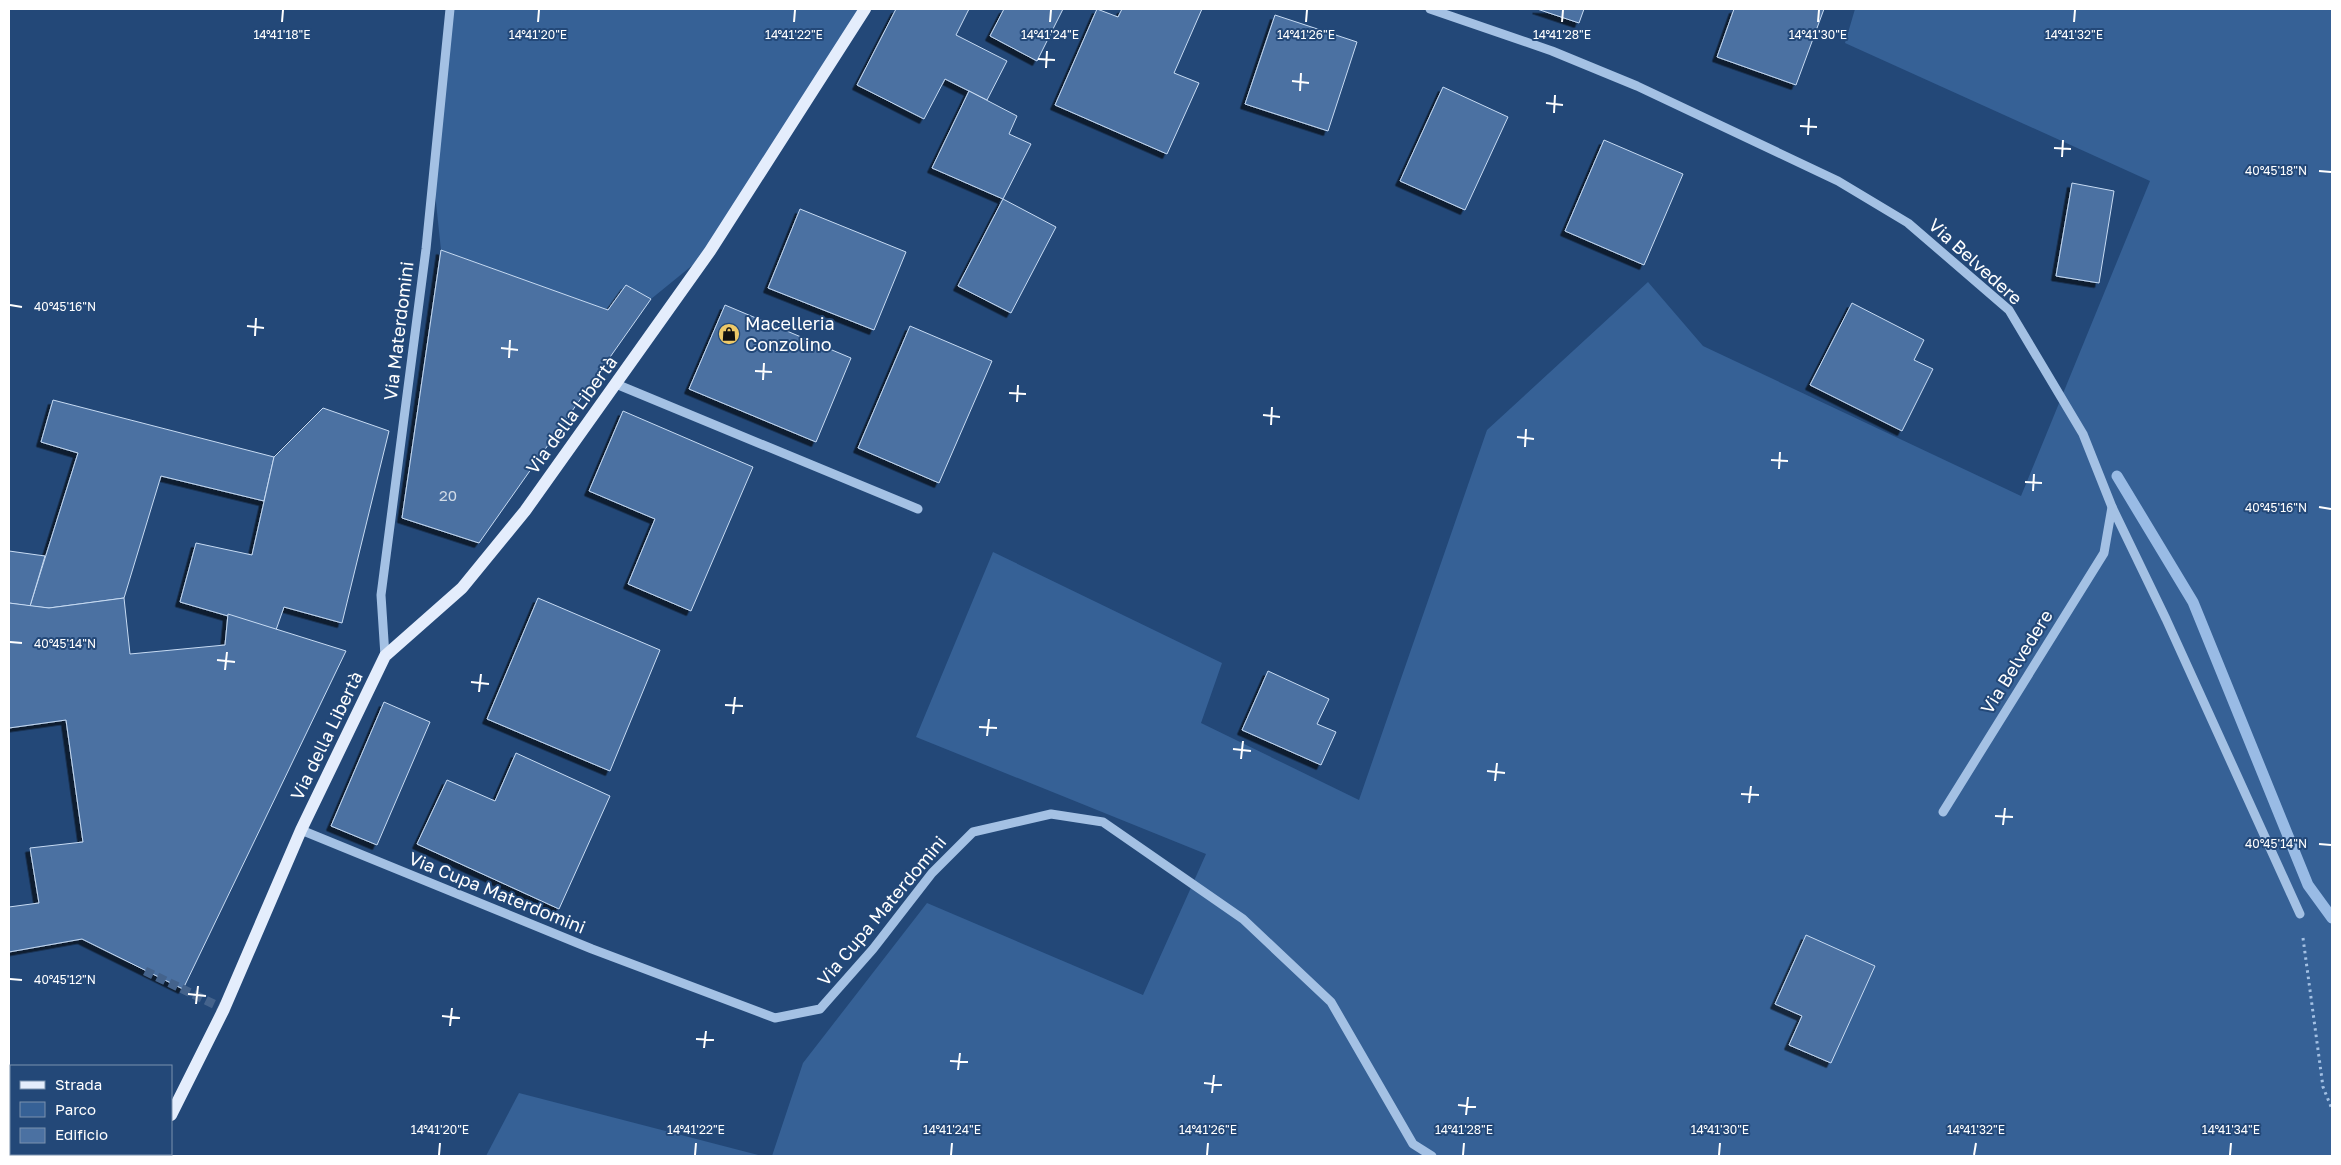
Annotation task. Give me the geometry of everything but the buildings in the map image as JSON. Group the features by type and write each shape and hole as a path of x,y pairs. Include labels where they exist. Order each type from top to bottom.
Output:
{"main road":[{"name":"Via della Libertà","path":"172,1113 224,1009 300,830 385,656 462,588 525,511 710,251 865,9"}],"street":[{"name":"Via Materdomini","path":"385,656 380,595 426,249 450,9"},
{"name":"Via Belvedere","path":"1430,9 1552,51 1637,86 1838,181 1908,224 2009,310 2083,434 2112,507 2104,553 1944,812"},
{"path":"616,384 918,509"},
{"path":"2112,507 2166,619 2300,914"},
{"name":"Via Cupa Materdomini","path":"300,830 592,948 775,1018 820,1009 873,950 932,874 973,832 1051,814 1103,822 1243,920 1331,1002 1413,1144 1432,1156"}],"path":[{"path":"2300,914 2323,1087 2332,1109"}],"green space":[{"path":"450,9 864,9 710,251 651,299 626,285 608,310 441,250 433,174"},
{"path":"1855,9 2332,9 2332,1156 772,1156 803,1063 927,903 1143,995 1206,854 916,737 993,552 1222,663 1201,723 1359,800 1487,430 1648,282 1703,346 2021,496 2150,181 1845,43"},
{"path":"519,1093 762,1156 486,1156"}],"waterway":[{"path":"2117,476 2193,602 2308,885 2332,918"}],"tunnel":[{"path":"145,971 224,1009"}],"place":[{"name":"Macelleria Conzolino","path":"729,334"}]}
